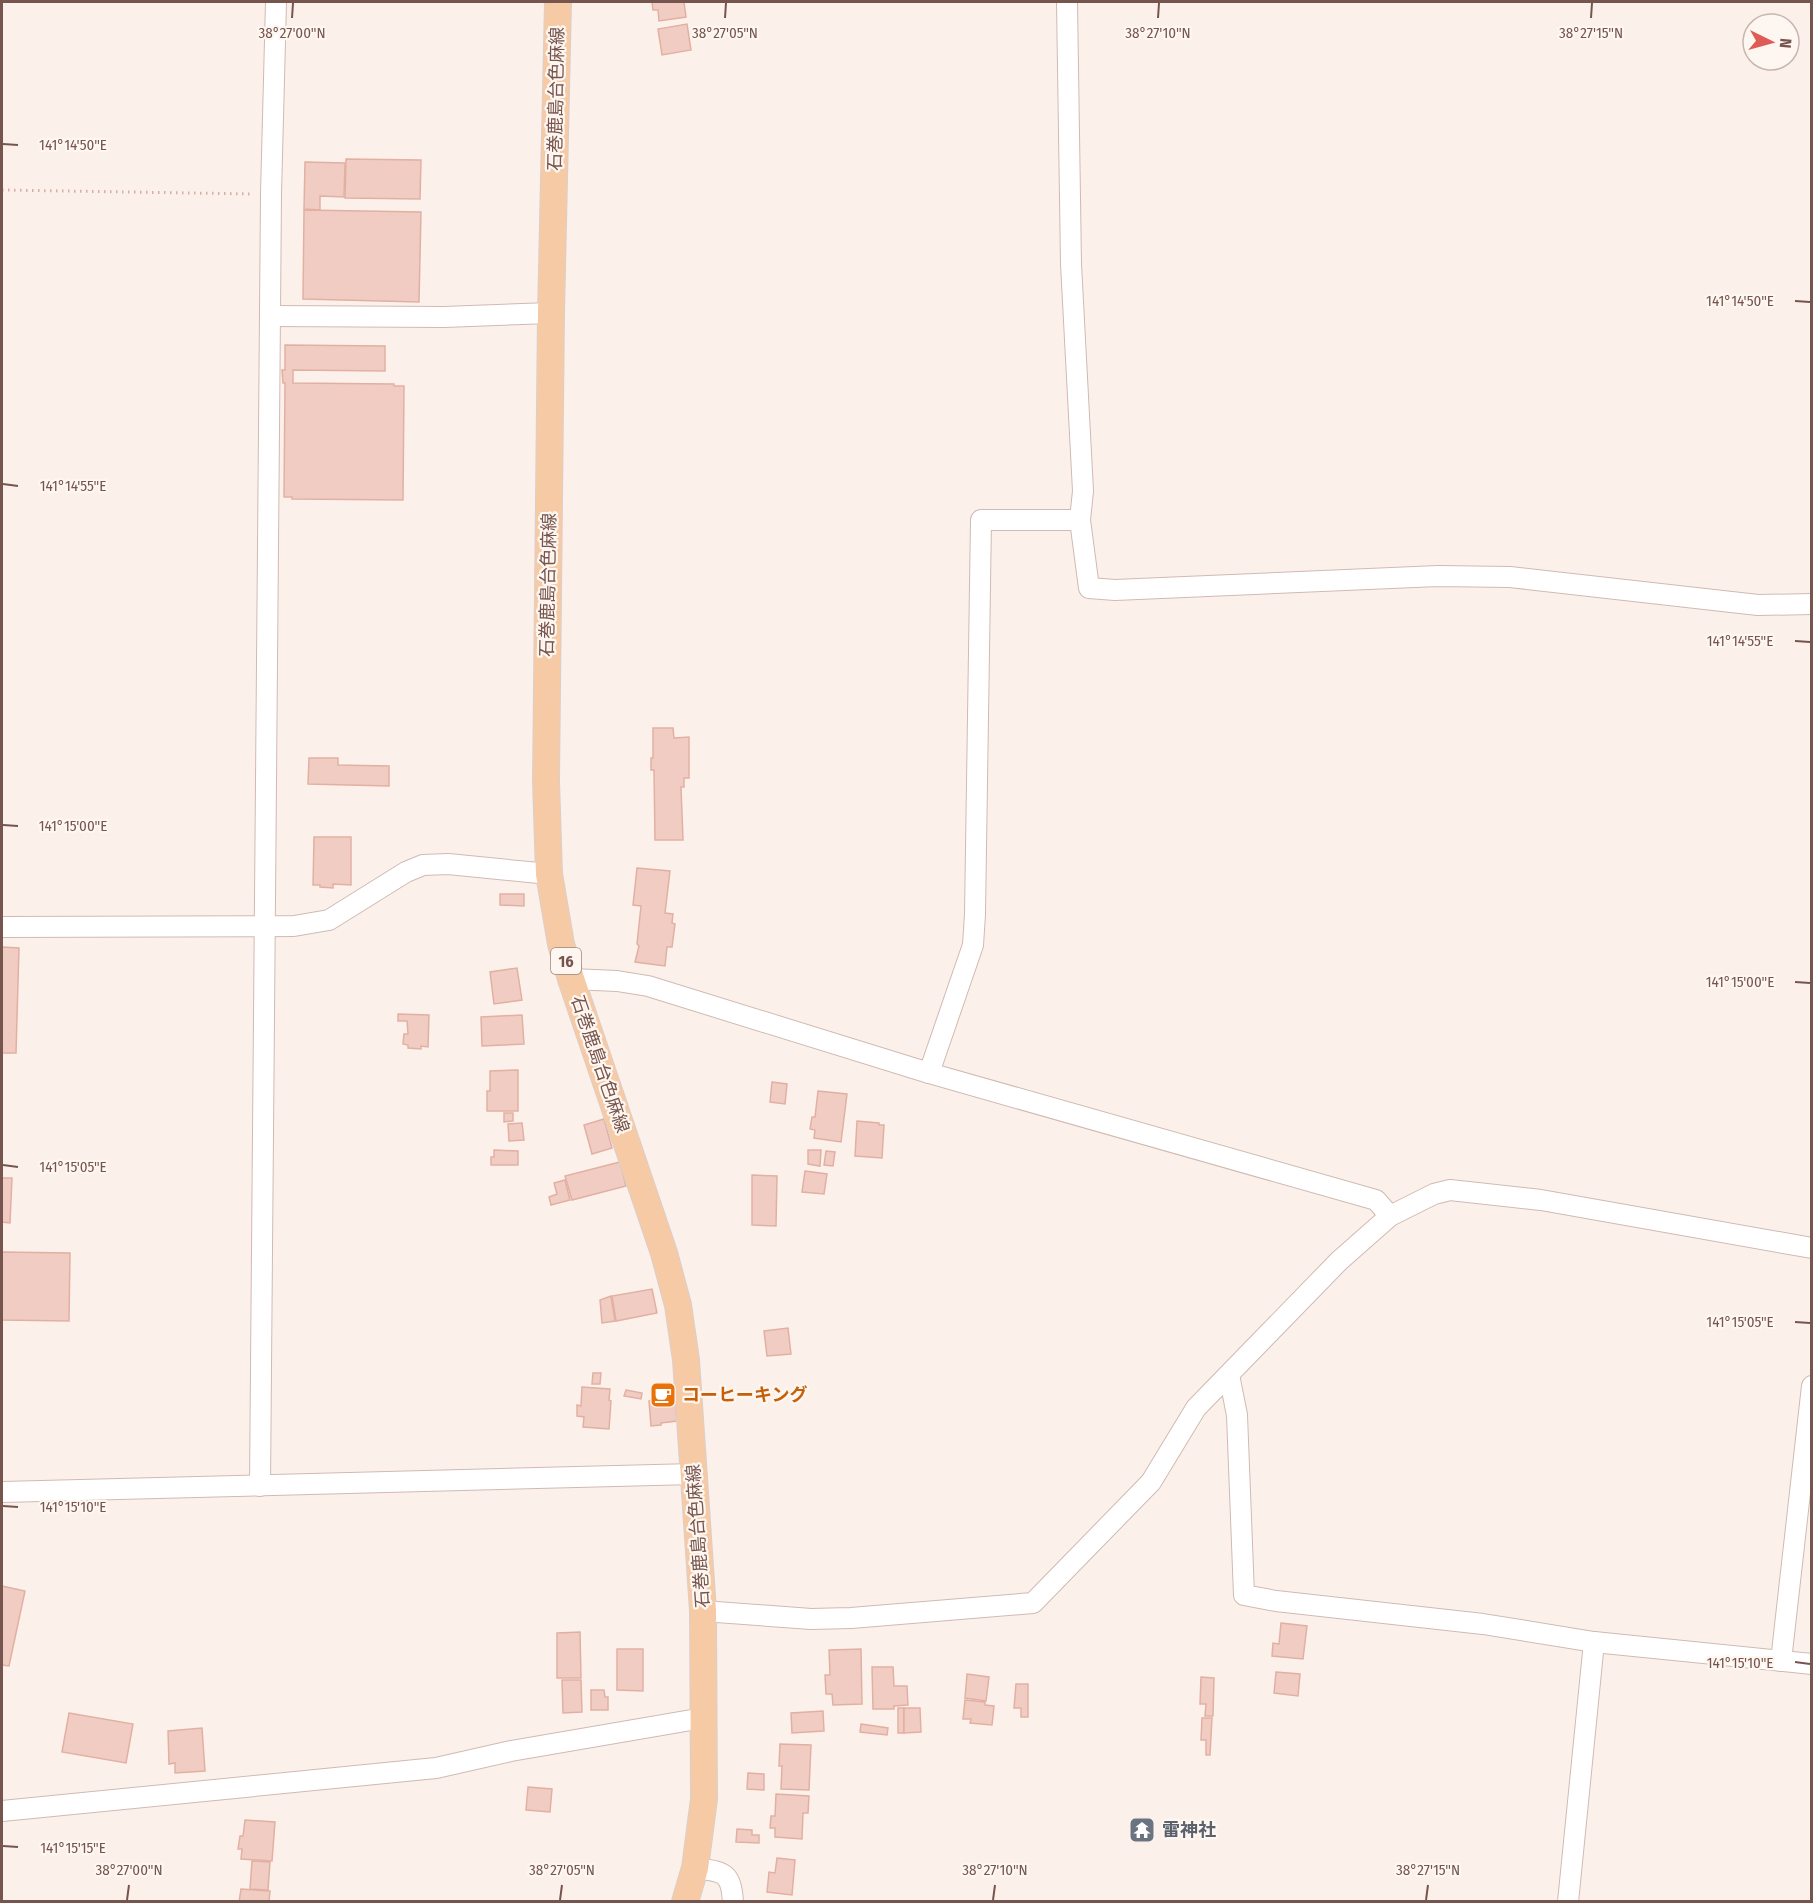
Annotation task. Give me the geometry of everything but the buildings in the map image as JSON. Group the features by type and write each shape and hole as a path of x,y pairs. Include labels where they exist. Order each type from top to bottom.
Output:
{"main road":[{"name":"石巻鹿島台色麻線","path":"558,2 551,313 546,781 549,874 561,945 664,1253 678,1305 687,1360 703,1611 704,1799 695,1868 685,1902"}],"street":[{"path":"260,1486 271,194 276,2"},
{"path":"1067,2 1071,264 1083,491 1080,520 1089,588 1115,590 1427,576 1510,577 1758,605 1812,604"},
{"path":"271,316 444,317 551,313"},
{"path":"929,1073 973,945 981,520 1080,520"},
{"path":"2,927 264,928 302,926 329,920 406,872 423,865 448,864 549,874"},
{"path":"571,979 617,981 648,986 929,1073 1376,1200 1390,1216"},
{"path":"703,1611 831,1619 1033,1603 1151,1482 1196,1408 1339,1261 1390,1216 1434,1194 1450,1190 1541,1200 1812,1248"},
{"path":"1229,1375 1238,1415 1245,1595 1276,1601 1483,1624 1594,1642 1812,1664"},
{"path":"1781,1661 1812,1386"},
{"path":"2,1492 694,1474"},
{"path":"1568,1902 1594,1642"},
{"path":"2,1811 436,1768 511,1751 702,1718"},
{"path":"695,1868 727,1876 732,1884 734,1902"}],"path":[{"path":"2,190 271,194"}],"place":[{"name":"コーヒーキング","path":"663,1395"},
{"name":"雷神社","path":"1142,1830"}]}
